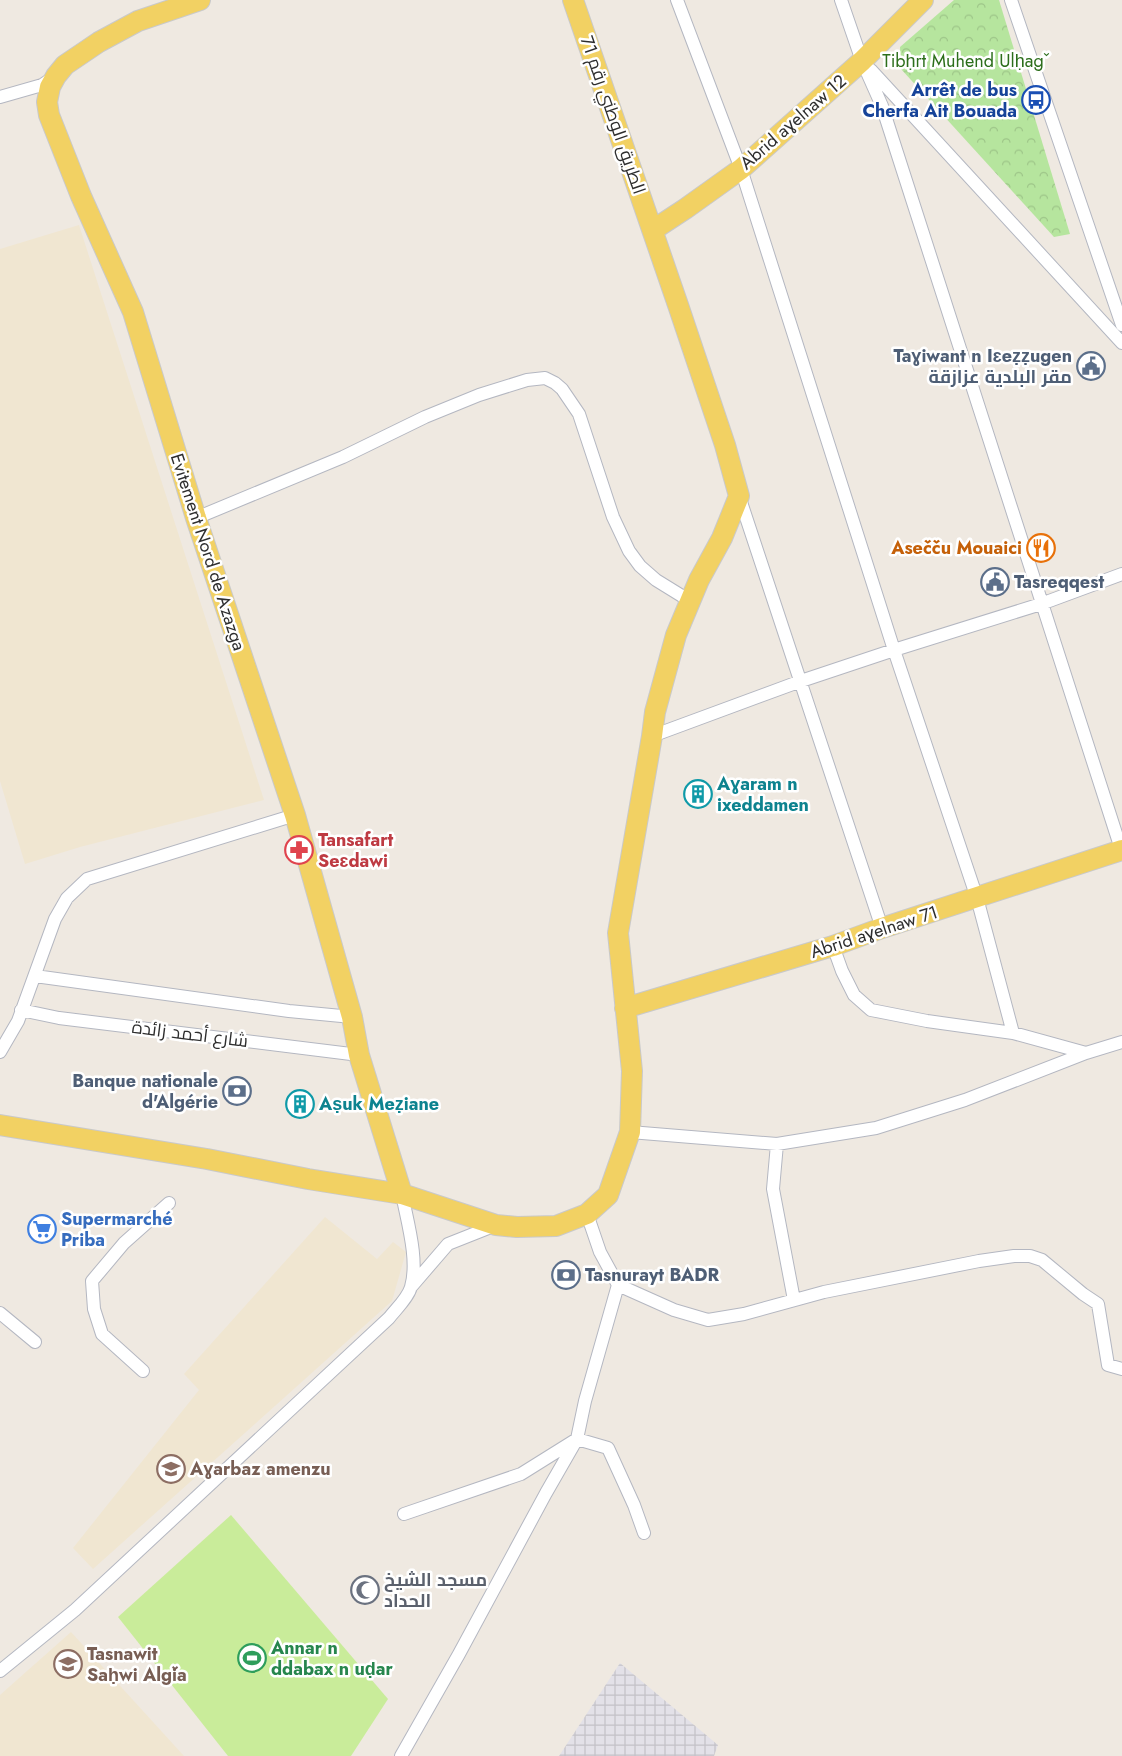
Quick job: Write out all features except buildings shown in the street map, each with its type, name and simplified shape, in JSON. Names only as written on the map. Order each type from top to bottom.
[{"type":"main road","name":"Evitement Nord de Azazga","points":[[200,0],[138,21],[65,65],[50,87],[47,102],[49,116],[81,196],[133,312],[196,518],[295,815],[352,1017],[359,1055],[402,1194]]},
{"type":"main road","name":"الطريق الوطني رقم 71","points":[[573,0],[725,445],[739,496]]},
{"type":"main road","name":"Abrid aɣelnaw 12","points":[[652,230],[685,209],[740,169],[862,61],[923,0]]},
{"type":"main road","points":[[0,1125],[207,1159],[308,1179],[402,1194],[496,1225],[517,1227],[556,1226],[587,1214],[608,1195],[630,1132],[632,1071],[618,933],[655,712],[676,635],[699,580],[722,538],[739,496]]},
{"type":"main road","name":"Abrid aɣelnaw 71","points":[[625,1008],[833,946],[882,928],[1122,851]]},
{"type":"street","points":[[677,0],[740,169],[894,650],[977,898],[1013,1033]]},
{"type":"street","points":[[841,0],[862,61],[882,106],[1122,851]]},
{"type":"street","points":[[1010,0],[1122,325]]},
{"type":"street","points":[[862,61],[1122,343]]},
{"type":"street","points":[[0,97],[42,84],[56,76]]},
{"type":"street","points":[[196,518],[343,457],[425,417],[479,395],[527,380],[546,378],[556,383],[562,389],[579,414],[613,517],[629,551],[640,566],[656,580],[690,601]]},
{"type":"street","points":[[739,496],[882,928]]},
{"type":"street","points":[[652,736],[801,681],[1041,604],[1122,574]]},
{"type":"street","points":[[0,1052],[18,1021],[54,919],[67,898],[87,879],[295,815]]},
{"type":"street","points":[[833,946],[842,971],[854,995],[871,1010],[927,1021],[1013,1033],[1086,1053]]},
{"type":"street","name":"شارع أحمد زائدة","points":[[35,976],[289,1011],[352,1017]]},
{"type":"street","name":"شارع أحمد زائدة","points":[[21,1010],[58,1018],[359,1055]]},
{"type":"street","points":[[630,1132],[777,1144],[876,1128],[965,1100],[1086,1053],[1122,1042]]},
{"type":"street","points":[[777,1144],[773,1189],[794,1300]]},
{"type":"street","points":[[402,1194],[414,1254],[411,1287]]},
{"type":"street","points":[[144,1371],[102,1334],[94,1309],[92,1281],[124,1243],[169,1203]]},
{"type":"street","points":[[587,1214],[600,1252],[618,1285],[674,1310],[708,1320],[744,1314],[824,1292],[979,1261],[1014,1256],[1030,1256],[1042,1260],[1098,1304],[1108,1365],[1122,1369]]},
{"type":"street","points":[[0,1671],[74,1610],[389,1318],[411,1287],[448,1244],[496,1225]]},
{"type":"street","points":[[402,1756],[577,1439],[585,1400],[618,1285]]},
{"type":"street","points":[[0,1313],[35,1342]]},
{"type":"street","points":[[404,1514],[521,1474],[577,1439],[608,1448],[634,1505],[644,1533]]},
{"type":"shaded area","points":[[79,225],[264,800],[80,847],[25,864],[0,781],[0,249]]},
{"type":"shaded area","name":"Aɣarbaz amenzu","points":[[325,1217],[377,1259],[393,1242],[406,1252],[392,1301],[93,1569],[73,1548],[199,1390],[184,1374]]},
{"type":"shaded area","name":"Tasnawit Saḥwi Alǧia","points":[[71,1632],[184,1756],[0,1756],[0,1695]]},
{"type":"shaded area","points":[[620,1663],[718,1745],[714,1756],[559,1756]]},
{"type":"green space","name":"Tibḥrt Muhend Ulḥaǧ","points":[[954,0],[999,0],[1070,234],[1054,237],[901,69],[900,47]]},
{"type":"green space","name":"Annar n ddabax n uḍar","points":[[231,1515],[388,1699],[351,1756],[228,1756],[118,1617]]},
{"type":"place","name":"Arrêt de bus Cherfa Ait Bouada","points":[[1036,100]]},
{"type":"place","name":"Taɣiwant n Iɛeẓẓugen مقر البلدية عزازقة","points":[[1091,366]]},
{"type":"place","name":"Asečču Mouaici","points":[[1041,548]]},
{"type":"place","name":"Tasreqqest","points":[[995,582]]},
{"type":"place","name":"Aɣaram n ixeddamen","points":[[698,794]]},
{"type":"place","name":"Tansafart Seɛdawi","points":[[299,850]]},
{"type":"place","name":"Banque nationale d'Algérie","points":[[237,1091]]},
{"type":"place","name":"Aṣuk Meẓiane","points":[[300,1104]]},
{"type":"place","name":"Supermarché Priba","points":[[42,1229]]},
{"type":"place","name":"Tasnurayt BADR","points":[[566,1275]]},
{"type":"place","name":"Aɣarbaz amenzu","points":[[171,1469]]},
{"type":"place","name":"مسجد الشيخ الحداد","points":[[365,1590]]},
{"type":"place","name":"Annar n ddabax n uḍar","points":[[252,1658]]},
{"type":"place","name":"Tasnawit Saḥwi Alǧia","points":[[68,1664]]}]
